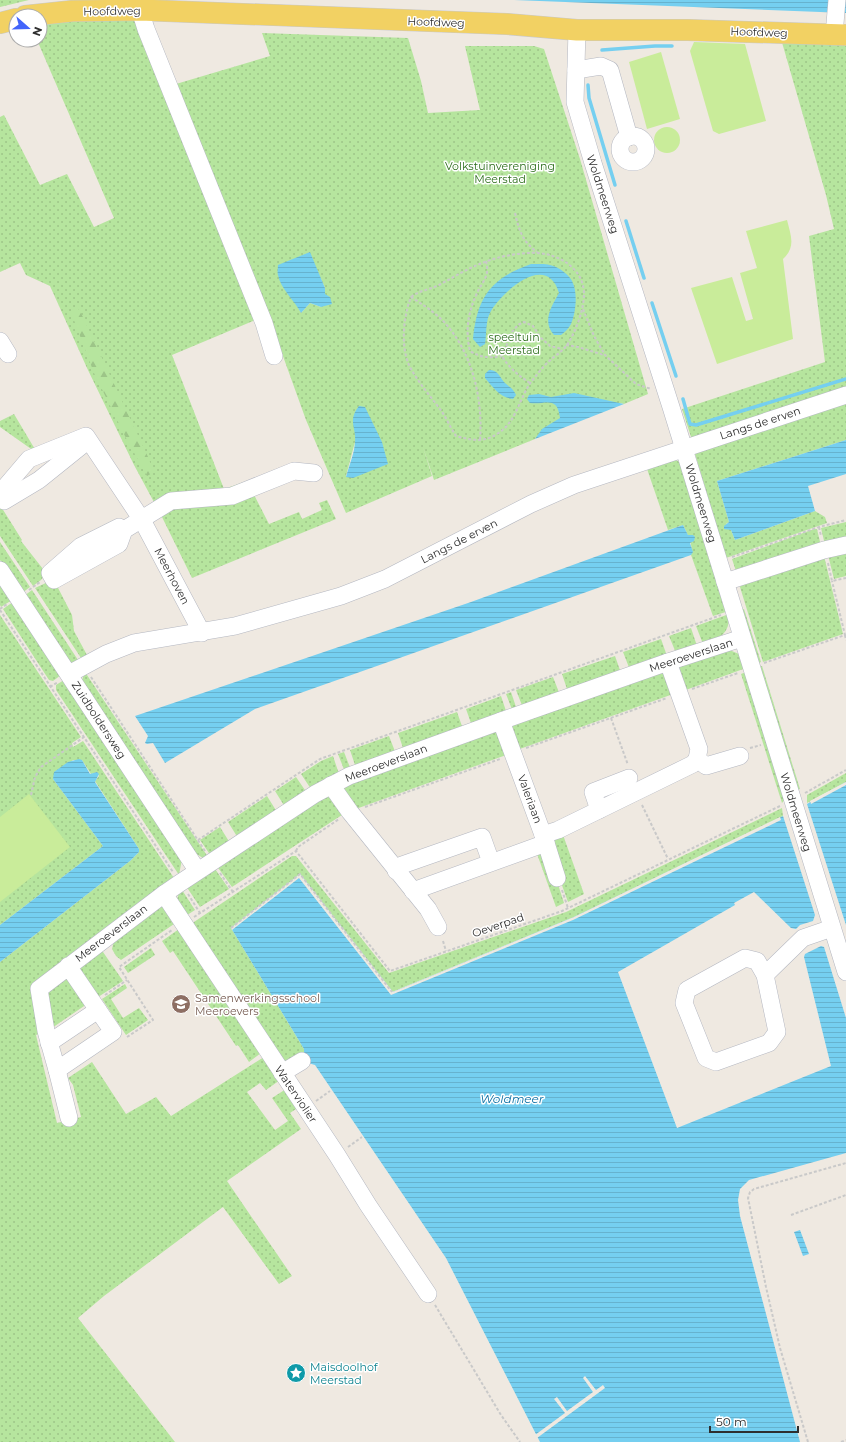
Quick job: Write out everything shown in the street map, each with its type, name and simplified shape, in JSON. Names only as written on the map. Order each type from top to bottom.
[{"type":"main road","name":"Hoofdweg","points":[[48,14],[72,11],[140,10],[506,24],[577,30],[688,30],[840,35]]},
{"type":"street","points":[[837,0],[840,35]]},
{"type":"street","points":[[140,10],[146,29],[264,323],[274,356]]},
{"type":"street","name":"Woldmeerweg","points":[[577,30],[575,102],[846,972]]},
{"type":"street","points":[[576,70],[601,66],[610,70],[628,137]]},
{"type":"street","name":"Langs de erven","points":[[76,670],[106,654],[134,643],[202,633],[235,626],[341,596],[384,579],[545,498],[574,486],[846,395]]},
{"type":"street","points":[[0,493],[29,459],[86,436],[88,440],[39,480],[4,501],[0,499]]},
{"type":"street","name":"Meerhoven","points":[[88,440],[142,520],[202,633]]},
{"type":"street","points":[[124,530],[171,501],[232,496],[294,471],[314,473]]},
{"type":"street","points":[[725,582],[824,550],[846,545]]},
{"type":"street","name":"Zuidboldersweg","points":[[0,570],[76,670],[198,870]]},
{"type":"street","name":"Meeroeverslaan","points":[[49,1043],[39,988],[180,882],[331,785],[349,776],[501,721],[668,662],[742,638]]},
{"type":"street","points":[[413,891],[491,862],[545,839],[558,830],[693,764],[697,759],[699,749],[668,662]]},
{"type":"street","name":"Valeriaan","points":[[501,721],[545,839],[557,878]]},
{"type":"street","points":[[697,759],[706,766],[740,756]]},
{"type":"street","points":[[599,810],[594,792],[629,778]]},
{"type":"street","points":[[331,785],[350,812],[428,909],[438,927]]},
{"type":"street","points":[[396,870],[402,865],[482,837],[491,862]]},
{"type":"street","name":"Waterviolier","points":[[164,894],[428,1294]]},
{"type":"street","points":[[765,975],[803,938],[832,928]]},
{"type":"street","points":[[744,958],[757,961],[765,975],[777,1032],[769,1042],[716,1062],[706,1058],[684,1003],[687,990],[744,958]]},
{"type":"street","points":[[57,1070],[113,1032],[101,1003],[68,966]]},
{"type":"street","points":[[69,1118],[49,1043],[101,1003]]},
{"type":"street","points":[[282,1073],[302,1061]]},
{"type":"path","points":[[514,213],[522,237],[538,253]]},
{"type":"path","points":[[538,253],[566,261],[576,270],[581,280],[584,292],[580,317],[566,345],[545,365],[530,383],[515,414],[507,426],[497,434],[480,441],[456,436],[441,410],[426,392],[410,368],[406,356],[404,318],[411,297],[418,292],[436,286],[486,261],[504,256],[538,253]]},
{"type":"path","points":[[486,261],[487,274],[477,293],[467,324],[468,341],[470,351],[477,356],[489,358],[502,356]]},
{"type":"path","points":[[411,297],[432,311],[446,324],[465,353],[472,368],[478,400],[480,416],[480,441]]},
{"type":"path","points":[[582,308],[594,336],[605,355],[636,384],[652,390],[666,392]]},
{"type":"path","points":[[502,356],[515,328],[524,322],[533,326],[541,338],[550,346],[562,349]]},
{"type":"path","points":[[566,345],[605,355]]},
{"type":"path","points":[[465,353],[470,351]]},
{"type":"path","points":[[502,356],[516,374],[530,383]]},
{"type":"path","points":[[730,558],[819,527],[846,520]]},
{"type":"path","points":[[832,581],[846,640]]},
{"type":"path","points":[[0,610],[180,882]]},
{"type":"path","points":[[198,840],[320,759],[734,611]]},
{"type":"path","points":[[751,668],[845,635]]},
{"type":"path","points":[[76,670],[198,840],[232,892]]},
{"type":"path","points":[[31,795],[35,777],[41,767],[84,737]]},
{"type":"path","points":[[758,738],[761,745]]},
{"type":"path","name":"Oeverpad","points":[[180,882],[200,913],[296,851],[390,971],[568,908],[792,800],[846,770]]},
{"type":"path","points":[[230,928],[300,874],[392,992]]},
{"type":"path","points":[[557,878],[568,908]]},
{"type":"path","points":[[126,1037],[153,1020],[119,967],[184,924]]},
{"type":"path","points":[[101,1003],[127,980]]},
{"type":"path","points":[[337,1154],[362,1137]]},
{"type":"path","points":[[808,1442],[780,1348],[764,1279],[748,1198],[750,1192],[754,1189],[846,1163]]},
{"type":"path","points":[[791,1215],[846,1195]]},
{"type":"path","points":[[428,1294],[501,1415],[520,1442]]},
{"type":"path","points":[[841,1442],[846,1440]]},
{"type":"green space","points":[[0,0],[29,0],[0,7]]},
{"type":"green space","points":[[137,18],[258,319],[172,355],[224,489],[247,481],[269,524],[299,512],[302,519],[322,510],[319,503],[327,500],[336,519],[192,578],[134,465],[87,368],[50,286],[26,275],[20,263],[0,272],[0,117],[4,115],[40,185],[67,174],[94,227],[114,218],[40,48],[48,48],[48,21]]},
{"type":"green space","points":[[262,33],[408,38],[421,81],[428,113],[480,110],[465,46],[534,46],[544,49],[580,159],[648,394],[624,404],[620,403],[434,480],[423,447],[432,476],[346,513],[306,420],[275,334],[176,84],[270,56]],"holes":[[[309,252],[325,288],[325,294],[321,307],[310,303],[301,313],[296,303],[284,288]],[[355,442],[353,478],[346,476]]]},
{"type":"green space","points":[[781,39],[846,41],[846,389],[692,440],[682,409],[825,362],[809,236],[834,229],[826,195]]},
{"type":"green space","points":[[694,42],[745,44],[766,121],[719,134],[713,131],[690,51]]},
{"type":"green space","points":[[661,52],[680,119],[647,129],[629,62]]},
{"type":"green space","points":[[667,127],[676,131],[680,140],[676,149],[667,153],[658,149],[654,140],[658,131]]},
{"type":"green space","points":[[787,220],[791,236],[791,246],[787,255],[783,259],[793,339],[717,364],[691,288],[732,277],[746,321],[753,319],[740,273],[757,268],[746,231]]},
{"type":"green space","points":[[72,307],[77,307],[81,313],[148,457],[154,472],[147,476],[126,438],[94,373],[71,312]]},
{"type":"green space","points":[[846,399],[846,440],[717,481],[729,522],[726,524],[731,530],[735,540],[815,511],[825,517],[827,523],[726,558],[695,454],[699,449]]},
{"type":"green space","points":[[14,414],[36,450],[34,451],[0,427],[0,421]]},
{"type":"green space","points":[[670,458],[678,461],[683,467],[729,611],[713,616],[691,555],[691,544],[683,525],[668,530],[646,466]]},
{"type":"green space","points":[[0,505],[22,540],[21,541],[43,569],[45,575],[33,586],[0,536]]},
{"type":"green space","points":[[846,522],[846,539],[825,545],[821,528]]},
{"type":"green space","points":[[817,529],[821,546],[736,571],[732,559]]},
{"type":"green space","points":[[0,542],[30,587],[22,593],[0,560]]},
{"type":"green space","points":[[846,551],[846,576],[834,579],[828,555]]},
{"type":"green space","points":[[824,556],[843,634],[763,662],[740,587],[742,583]]},
{"type":"green space","points":[[50,581],[56,584],[72,615],[74,631],[87,655],[83,661],[35,588]]},
{"type":"green space","points":[[0,582],[12,600],[1,607],[0,605]]},
{"type":"green space","points":[[32,590],[80,663],[72,663],[68,661],[24,596]]},
{"type":"green space","points":[[13,602],[61,675],[53,681],[49,680],[3,609]]},
{"type":"green space","points":[[744,609],[761,662],[755,665],[738,611]]},
{"type":"green space","points":[[729,614],[728,627],[722,635],[703,644],[696,626]]},
{"type":"green space","points":[[0,615],[81,737],[72,743],[73,747],[83,741],[174,878],[33,985],[43,1032],[36,1035],[57,1123],[81,1117],[73,1085],[68,1078],[92,1062],[126,1114],[156,1097],[171,1116],[264,1057],[280,1080],[266,1090],[260,1083],[247,1092],[275,1130],[288,1121],[272,1098],[286,1089],[299,1107],[290,1113],[301,1129],[227,1181],[292,1276],[279,1284],[223,1207],[104,1296],[78,1318],[175,1442],[0,1442],[0,962],[130,861],[139,852],[139,849],[95,781],[99,776],[97,772],[91,774],[82,760],[73,760],[53,779],[103,846],[0,925]]},
{"type":"green space","points":[[691,628],[697,646],[676,653],[669,636]]},
{"type":"green space","points":[[661,639],[667,656],[630,670],[623,652]]},
{"type":"green space","points":[[727,649],[739,654],[746,668],[683,691],[679,669],[681,666]]},
{"type":"green space","points":[[615,656],[621,673],[568,692],[562,674]]},
{"type":"green space","points":[[762,666],[800,789],[794,792],[756,668]]},
{"type":"green space","points":[[85,672],[208,857],[203,858],[195,853],[82,680]]},
{"type":"green space","points":[[746,672],[786,798],[782,803],[741,674]]},
{"type":"green space","points":[[662,673],[666,675],[676,693],[517,750],[511,729],[514,724]]},
{"type":"green space","points":[[553,677],[560,695],[523,708],[516,690]]},
{"type":"green space","points":[[64,680],[182,859],[179,875],[56,690],[56,685]]},
{"type":"green space","points":[[511,692],[517,710],[513,712],[506,694]]},
{"type":"green space","points":[[501,696],[507,714],[472,726],[466,709]]},
{"type":"green space","points":[[457,712],[463,729],[404,751],[398,733]]},
{"type":"green space","points":[[496,731],[509,754],[353,810],[343,789],[344,787]]},
{"type":"green space","points":[[389,736],[396,754],[356,768],[350,750]]},
{"type":"green space","points":[[344,752],[351,770],[345,772],[338,754]]},
{"type":"green space","points":[[333,756],[339,774],[311,789],[301,774],[321,761]]},
{"type":"green space","points":[[846,773],[846,782],[807,803],[807,795]]},
{"type":"green space","points":[[296,777],[307,793],[285,807],[275,791]]},
{"type":"green space","points":[[29,794],[70,847],[0,902],[0,817]]},
{"type":"green space","points":[[267,796],[277,812],[238,838],[228,822]]},
{"type":"green space","points":[[327,796],[333,798],[345,813],[232,887],[216,865]]},
{"type":"green space","points":[[782,808],[783,816],[574,917],[392,992],[300,874],[231,928],[304,1049],[304,1055],[291,1062],[279,1060],[192,928],[194,922],[292,856],[296,856],[389,973],[566,912]]},
{"type":"green space","points":[[220,827],[230,843],[211,856],[200,840]]},
{"type":"green space","points":[[562,832],[584,894],[568,902],[559,877],[552,837]]},
{"type":"green space","points":[[541,849],[556,878],[564,903],[556,907],[536,851]]},
{"type":"green space","points":[[213,866],[229,889],[200,907],[186,886]]},
{"type":"green space","points":[[182,890],[195,910],[184,917],[177,900],[179,892]]},
{"type":"green space","points":[[161,906],[169,911],[177,922],[121,960],[116,956],[112,949],[115,937]]},
{"type":"green space","points":[[179,929],[261,1053],[249,1062],[238,1045],[236,1046],[173,951],[170,953],[162,941]]},
{"type":"green space","points":[[151,948],[155,955],[128,973],[124,967]]},
{"type":"green space","points":[[97,950],[103,952],[123,981],[95,999],[80,976],[80,966]]},
{"type":"green space","points":[[68,973],[90,1002],[49,1030],[44,996]]},
{"type":"green space","points":[[125,984],[127,988],[111,999],[123,1018],[139,1008],[148,1020],[126,1035],[102,999]]},
{"type":"water","points":[[514,0],[846,0],[846,13]]},
{"type":"water","points":[[310,252],[325,288],[325,294],[330,297],[332,304],[321,307],[310,303],[301,313],[279,280],[278,265]]},
{"type":"water","points":[[531,264],[553,266],[563,271],[571,279],[574,286],[576,302],[573,319],[567,330],[561,335],[554,335],[550,330],[548,320],[549,314],[559,293],[553,281],[545,276],[536,275],[515,285],[497,303],[489,315],[486,327],[485,344],[480,347],[473,339],[475,324],[478,312],[488,291],[506,276]]},
{"type":"water","points":[[489,370],[496,372],[514,391],[516,395],[513,399],[504,397],[485,378],[485,374]]},
{"type":"water","points":[[574,393],[624,404],[535,439],[542,429],[560,418],[559,411],[556,406],[550,403],[530,403],[527,399],[529,395],[539,394],[551,397]]},
{"type":"water","points":[[359,406],[365,407],[382,442],[388,464],[353,478],[346,477],[353,456],[355,443],[353,420],[355,411]]},
{"type":"water","points":[[846,440],[846,474],[808,486],[815,511],[735,540],[731,530],[724,529],[724,526],[729,522],[717,481]]},
{"type":"water","points":[[683,525],[688,535],[693,535],[695,537],[694,541],[690,543],[693,552],[691,555],[255,709],[165,763],[153,743],[145,743],[148,736],[135,716],[471,602]]},
{"type":"water","points":[[79,759],[82,760],[90,774],[97,772],[99,774],[95,782],[139,849],[139,852],[130,861],[0,962],[0,925],[103,846],[53,779],[54,772],[68,762]]},
{"type":"water","points":[[846,782],[846,925],[807,804]]},
{"type":"water","name":"Woldmeer","points":[[783,816],[815,915],[813,921],[800,925],[796,929],[791,928],[754,892],[734,903],[735,905],[618,972],[677,1128],[831,1066],[804,957],[805,954],[821,946],[824,947],[846,1018],[846,1153],[749,1180],[740,1189],[738,1200],[740,1216],[800,1442],[540,1442],[446,1258],[315,1065],[308,1063],[304,1055],[304,1049],[231,928],[300,874],[393,992],[574,917]]},
{"type":"water","points":[[800,1230],[809,1254],[803,1256],[794,1232]]},
{"type":"pier","points":[[846,782],[846,785],[811,804],[810,801]]},
{"type":"pier","points":[[780,817],[781,820],[573,920],[391,995],[299,878],[232,930],[231,928],[300,874],[393,992],[574,917]]},
{"type":"pier","points":[[585,1376],[596,1390],[603,1385],[605,1388],[537,1438],[535,1435],[565,1413],[554,1399],[557,1397],[567,1411],[593,1392],[583,1378]]},
{"type":"waterway","points":[[602,50],[672,46]]},
{"type":"waterway","points":[[588,85],[589,98],[615,185]]},
{"type":"waterway","points":[[626,221],[644,278]]},
{"type":"waterway","points":[[652,303],[676,376]]},
{"type":"waterway","points":[[683,399],[690,424],[696,425],[846,379]]},
{"type":"place","name":"Samenwerkingsschool Meeroevers","points":[[181,1004]]},
{"type":"place","name":"Maisdoolhof Meerstad","points":[[296,1373]]},
{"type":"park label","name":"Volkstuinvereniging Meerstad","points":[[500,172]]},
{"type":"park label","name":"speeltuin Meerstad","points":[[514,343]]}]
